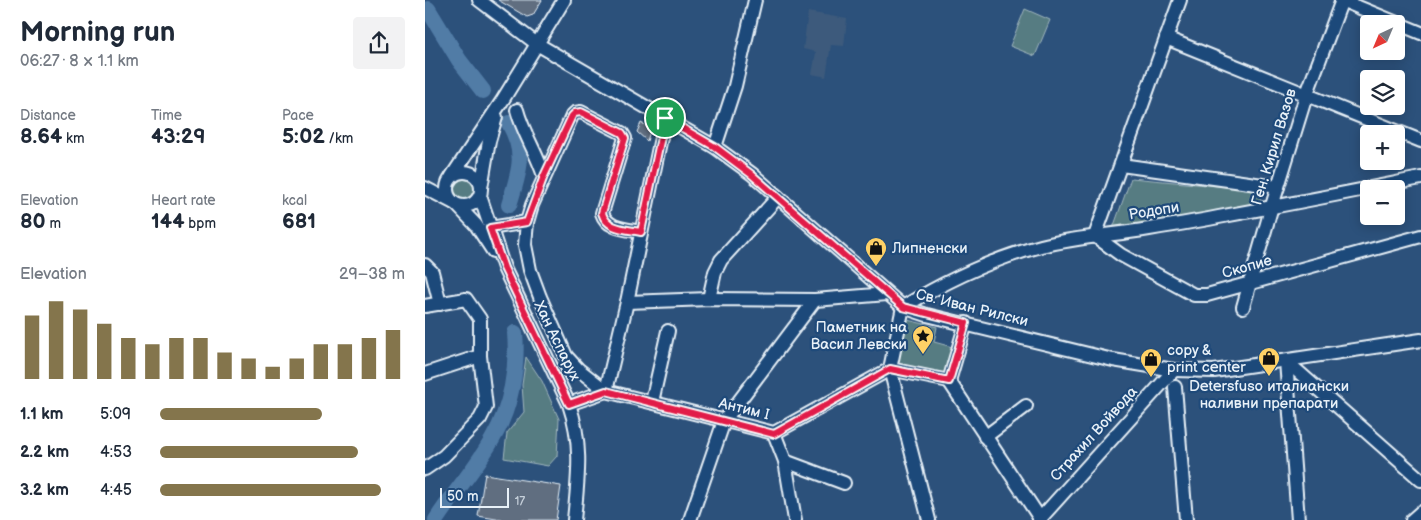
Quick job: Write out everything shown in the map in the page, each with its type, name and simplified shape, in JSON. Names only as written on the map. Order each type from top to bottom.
[{"type":"street","name":"Св. Иван Рилски","points":[[479,0],[537,44],[715,147],[778,197],[903,307],[1113,360],[1175,370],[1214,370],[1421,340]]},
{"type":"street","name":"Хан Аспарух","points":[[450,179],[502,101],[564,0]]},
{"type":"street","points":[[715,147],[737,76],[755,0]]},
{"type":"street","points":[[1095,236],[1180,0]]},
{"type":"street","points":[[1342,0],[1421,33]]},
{"type":"street","name":"Ген. Кирил Вазов","points":[[1243,307],[1306,96],[1342,0]]},
{"type":"street","points":[[1166,38],[1421,141]]},
{"type":"street","name":"Хан Аспарух","points":[[502,101],[489,141],[480,192],[496,227],[504,268]]},
{"type":"street","points":[[517,110],[544,176]]},
{"type":"street","points":[[606,391],[578,369],[566,356],[530,270],[525,245],[523,223],[575,113],[581,112],[622,133],[625,138],[602,213],[605,221],[611,226],[641,232]]},
{"type":"street","points":[[606,391],[627,302],[665,118]]},
{"type":"street","points":[[1121,166],[1278,187]]},
{"type":"street","points":[[463,172],[471,173],[479,181],[480,192],[471,205],[455,204],[425,188],[463,172]]},
{"type":"street","name":"Родопи","points":[[903,307],[933,288],[1015,254],[1043,246],[1095,236],[1148,230],[1421,178]]},
{"type":"street","points":[[450,179],[447,193],[455,204]]},
{"type":"street","points":[[709,299],[715,272],[721,260],[778,197]]},
{"type":"street","name":"Хан Аспарух","points":[[455,204],[476,225],[504,268],[569,404],[577,432],[580,460],[574,520]]},
{"type":"street","points":[[496,227],[523,223]]},
{"type":"street","name":"Скопие","points":[[1095,236],[1121,255],[1194,295],[1207,295],[1421,236]]},
{"type":"street","points":[[425,265],[433,272],[440,304]]},
{"type":"street","points":[[627,302],[709,299],[815,300],[887,294]]},
{"type":"street","points":[[425,306],[466,299],[470,302],[480,319],[480,356],[486,407],[484,413],[444,456],[425,469]]},
{"type":"street","points":[[691,520],[724,421],[815,300]]},
{"type":"street","points":[[903,307],[890,369],[929,520]]},
{"type":"street","points":[[949,381],[966,323]]},
{"type":"street","points":[[652,402],[668,331]]},
{"type":"street","points":[[425,374],[480,356]]},
{"type":"street","points":[[1286,361],[1421,480]]},
{"type":"street","points":[[1286,361],[1298,520]]},
{"type":"street","points":[[890,369],[949,381],[1040,520]]},
{"type":"street","name":"Антим I","points":[[606,391],[774,434],[890,369]]},
{"type":"street","name":"Страхил Войвода","points":[[1040,520],[1175,370]]},
{"type":"street","points":[[1175,387],[1186,520]]},
{"type":"street","points":[[569,404],[606,391]]},
{"type":"street","points":[[985,437],[1026,406]]},
{"type":"street","points":[[774,434],[785,462],[795,520]]},
{"type":"street","points":[[785,462],[844,483]]},
{"type":"street","points":[[1412,520],[1421,512]]},
{"type":"shaded area","points":[[808,12],[847,19],[844,46],[831,45],[826,77],[812,74],[816,52],[803,49]]},
{"type":"green space","points":[[1025,9],[1050,20],[1035,56],[1010,46]]},
{"type":"green space","points":[[464,178],[472,181],[475,189],[472,197],[464,200],[456,197],[453,189],[456,181]]},
{"type":"green space","points":[[1131,178],[1260,190],[1261,203],[1112,231]]},
{"type":"green space","points":[[903,319],[937,327],[934,342],[956,348],[948,380],[894,367]]},
{"type":"green space","points":[[526,357],[542,381],[559,419],[557,456],[548,466],[504,458],[507,433],[524,412],[522,385]]},
{"type":"building","points":[[498,0],[542,0],[533,15],[527,17]]},
{"type":"building","points":[[641,123],[651,128],[647,141],[637,132]]},
{"type":"building","points":[[485,474],[561,486],[556,520],[502,520],[478,516]]},
{"type":"waterway","points":[[428,9],[459,60],[483,91]]},
{"type":"waterway","points":[[509,123],[515,134],[520,154],[516,183],[509,205]]},
{"type":"waterway","points":[[436,520],[480,459],[499,426],[512,387],[516,346],[515,333]]},
{"type":"place","name":"Липненски","points":[[876,267]]},
{"type":"place","name":"Паметник на Васил Левски","points":[[923,355]]},
{"type":"place","name":"Detersfuso италиански наливни препарати","points":[[1269,377]]},
{"type":"place","name":"copy & print center","points":[[1151,378]]},
{"type":"route","points":[[581,112],[622,133],[625,138],[602,213],[605,221],[611,226],[641,232],[665,118],[715,147],[751,174],[903,307],[927,315],[966,323],[949,381],[890,369],[774,434],[606,391],[569,404],[504,268],[490,228],[527,222],[544,176],[572,116],[575,113],[581,112]]}]
